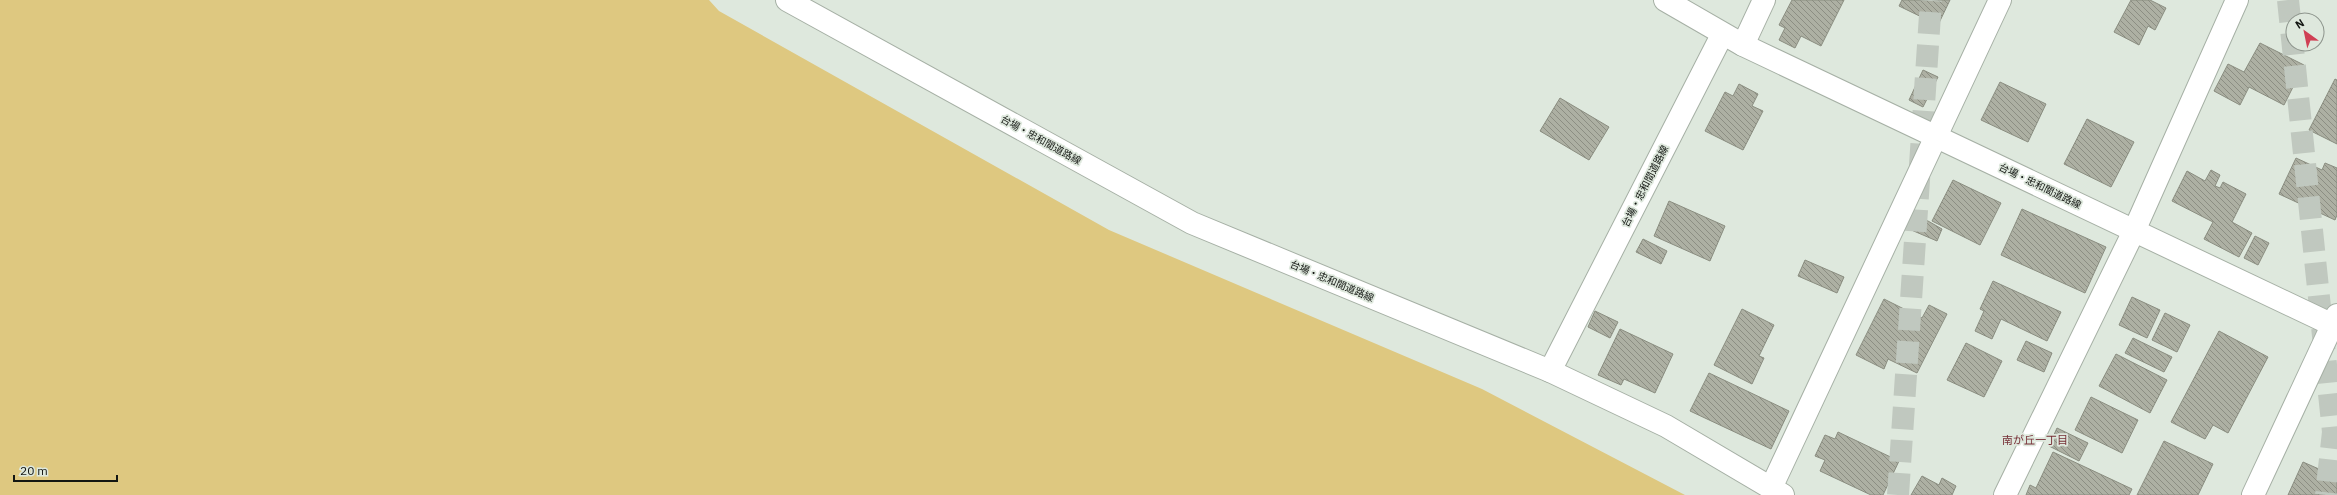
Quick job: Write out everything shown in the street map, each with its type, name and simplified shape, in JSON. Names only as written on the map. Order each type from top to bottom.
[{"type":"street","name":"台場・忠和間道路線","points":[[787,0],[1192,223],[1550,371],[1722,35]]},
{"type":"street","name":"台場・忠和間道路線","points":[[1665,0],[1722,35],[1936,135],[2134,231],[2335,322]]},
{"type":"street","points":[[1743,45],[1764,0]]},
{"type":"street","points":[[1550,371],[1666,426],[1777,491],[1936,135],[2000,0]]},
{"type":"street","points":[[2005,495],[2134,231],[2237,0]]},
{"type":"street","points":[[2253,495],[2335,322]]},
{"type":"shaded area","points":[[0,0],[709,0],[719,11],[1109,230],[1482,389],[1685,495],[0,495]]},
{"type":"building","points":[[1792,0],[1844,0],[1821,46],[1801,36],[1795,48],[1779,40],[1785,28],[1779,25]]},
{"type":"building","points":[[1902,0],[1950,0],[1938,25],[1899,6]]},
{"type":"building","points":[[2131,0],[2150,0],[2166,8],[2155,30],[2148,26],[2139,45],[2114,32]]},
{"type":"building","points":[[2260,43],[2304,65],[2284,105],[2249,87],[2240,105],[2214,91],[2228,64],[2244,72]]},
{"type":"building","points":[[1923,70],[1938,77],[1923,107],[1909,100]]},
{"type":"building","points":[[2335,79],[2337,80],[2337,144],[2309,130]]},
{"type":"building","points":[[2000,82],[2046,104],[2028,142],[1981,120]]},
{"type":"building","points":[[1739,84],[1758,94],[1752,106],[1763,111],[1743,150],[1705,131],[1725,92],[1733,96]]},
{"type":"building","points":[[1560,98],[1609,127],[1589,160],[1540,131]]},
{"type":"building","points":[[2087,119],[2134,142],[2111,187],[2064,164]]},
{"type":"building","points":[[2296,158],[2322,170],[2325,163],[2337,168],[2337,215],[2335,220],[2279,194]]},
{"type":"building","points":[[2211,170],[2220,175],[2215,186],[2220,188],[2223,182],[2246,194],[2232,222],[2252,233],[2239,257],[2204,239],[2213,222],[2172,201],[2187,171],[2205,181]]},
{"type":"building","points":[[1953,180],[2001,203],[1980,245],[1932,221]]},
{"type":"building","points":[[1669,201],[1725,226],[1710,261],[1654,236]]},
{"type":"building","points":[[2022,209],[2106,247],[2085,293],[2001,255]]},
{"type":"building","points":[[1915,217],[1928,221],[1942,229],[1937,241],[1909,229]]},
{"type":"building","points":[[2255,236],[2269,243],[2258,265],[2244,258]]},
{"type":"building","points":[[1643,239],[1667,251],[1661,264],[1636,252]]},
{"type":"building","points":[[1805,260],[1844,277],[1837,293],[1798,276]]},
{"type":"building","points":[[1993,281],[2061,312],[2047,341],[2001,319],[1992,339],[1975,331],[1984,311],[1980,309]]},
{"type":"building","points":[[2132,297],[2160,310],[2147,338],[2119,325]]},
{"type":"building","points":[[1884,299],[1922,318],[1929,305],[1947,314],[1917,373],[1888,359],[1884,369],[1856,355]]},
{"type":"building","points":[[1742,309],[1774,325],[1759,356],[1764,358],[1752,384],[1714,365]]},
{"type":"building","points":[[1595,311],[1618,322],[1610,338],[1588,327]]},
{"type":"building","points":[[2165,313],[2190,325],[2177,352],[2152,340]]},
{"type":"building","points":[[1620,329],[1673,354],[1655,393],[1624,379],[1621,385],[1598,375]]},
{"type":"building","points":[[2219,331],[2268,357],[2228,433],[2213,425],[2205,439],[2171,422]]},
{"type":"building","points":[[2133,338],[2172,357],[2164,372],[2125,353]]},
{"type":"building","points":[[2026,341],[2052,353],[2044,372],[2017,360]]},
{"type":"building","points":[[1966,343],[2002,361],[1984,397],[1947,380]]},
{"type":"building","points":[[2116,354],[2167,380],[2150,413],[2099,386]]},
{"type":"building","points":[[1709,373],[1789,411],[1771,449],[1690,411]]},
{"type":"building","points":[[2091,397],[2138,420],[2122,453],[2075,430]]},
{"type":"building","points":[[2057,428],[2088,443],[2079,461],[2049,446]]},
{"type":"building","points":[[1838,432],[1899,461],[1883,495],[1871,495],[1820,471],[1825,460],[1815,456],[1825,435],[1835,439]]},
{"type":"building","points":[[2164,441],[2213,464],[2198,495],[2137,495]]},
{"type":"building","points":[[2053,452],[2132,489],[2129,495],[2026,495],[2030,485],[2036,488]]},
{"type":"building","points":[[2303,462],[2337,477],[2337,495],[2288,495]]},
{"type":"building","points":[[1922,476],[1939,485],[1942,478],[1956,486],[1952,495],[1911,495]]},
{"type":"tunnel","points":[[1898,495],[1931,0]]},
{"type":"tunnel","points":[[2288,0],[2333,432],[2326,495]]},
{"type":"district","name":"南が丘一丁目","points":[[2035,440]]}]
